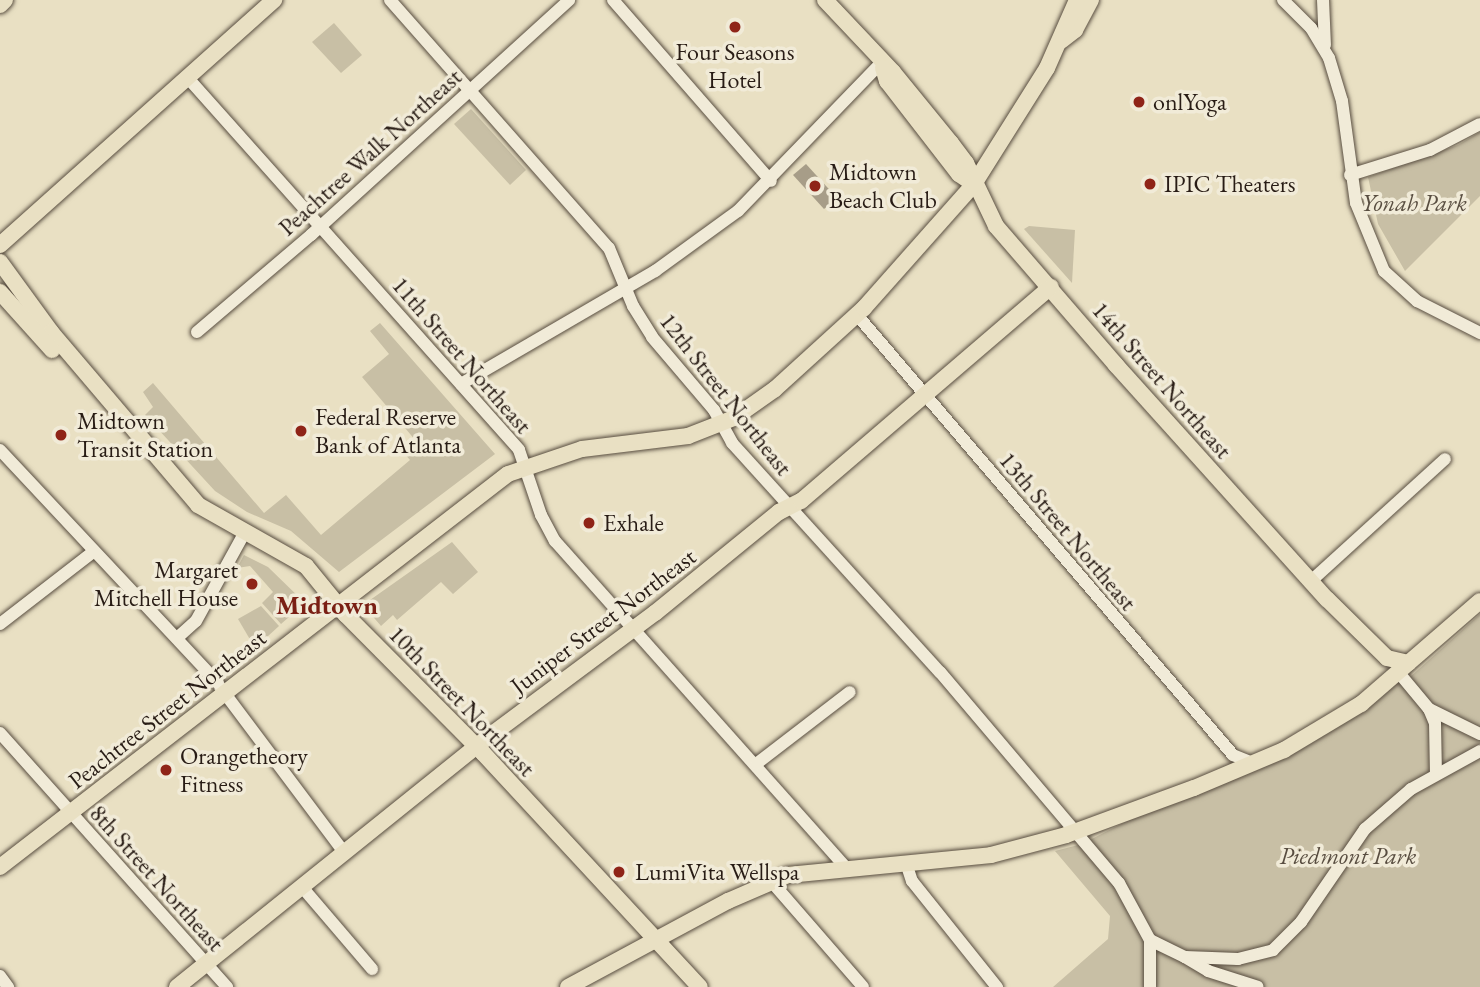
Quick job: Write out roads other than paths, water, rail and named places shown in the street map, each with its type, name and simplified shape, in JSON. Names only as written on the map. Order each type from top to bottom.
[{"type":"main road","points":[[0,5],[5,0]]},
{"type":"main road","points":[[0,246],[274,0]]},
{"type":"main road","name":"14th Street Northeast","points":[[825,0],[881,63],[887,81],[959,174],[974,184],[996,226],[1327,599],[1397,668]]},
{"type":"main road","name":"Peachtree Street Northeast","points":[[1061,41],[1064,22],[1077,0]]},
{"type":"main road","name":"Peachtree Street Northeast","points":[[0,867],[221,688],[339,604],[508,474],[525,466],[582,449],[672,440],[721,424],[775,389],[857,315],[974,184],[1061,41],[1075,30],[1091,0]]},
{"type":"main road","name":"10th Street Northeast","points":[[0,262],[51,332],[136,427],[144,444],[198,505],[306,566],[700,987]]},
{"type":"main road","name":"Juniper Street Northeast","points":[[177,987],[475,747],[634,629],[790,507],[926,397],[1051,287]]},
{"type":"main road","name":"10th Street Northeast","points":[[0,292],[128,434],[144,444]]},
{"type":"main road","name":"14th Street Northeast","points":[[1327,599],[1397,668]]},
{"type":"main road","points":[[568,987],[656,938],[771,881],[845,867],[907,866],[991,855],[1077,831],[1253,763],[1314,733],[1372,695],[1397,668],[1480,601]]},
{"type":"main road","points":[[1380,652],[1397,668]]},
{"type":"street","name":"12th Street Northeast","points":[[390,0],[609,248],[626,289],[658,347],[721,424],[732,443],[1077,831],[1129,897],[1150,940]]},
{"type":"street","name":"Peachtree Walk Northeast","points":[[197,332],[320,227],[569,0]]},
{"type":"street","points":[[613,0],[771,181]]},
{"type":"street","points":[[1283,0],[1311,28],[1329,58]]},
{"type":"street","points":[[1323,0],[1322,32],[1342,100],[1350,175],[1365,234],[1392,282],[1417,301],[1480,333]]},
{"type":"street","points":[[461,384],[626,289],[738,211],[771,181],[881,63]]},
{"type":"street","name":"11th Street Northeast","points":[[187,78],[519,450],[551,534],[845,867]]},
{"type":"street","points":[[1350,175],[1430,150],[1480,124]]},
{"type":"street","name":"13th Street Northeast","points":[[857,315],[1233,755],[1253,763]]},
{"type":"street","points":[[0,450],[221,688],[344,852]]},
{"type":"street","points":[[1311,581],[1446,459]]},
{"type":"street","points":[[177,638],[196,621],[245,532]]},
{"type":"street","points":[[0,624],[93,552]]},
{"type":"street","points":[[1397,668],[1429,709],[1436,723],[1436,774]]},
{"type":"street","points":[[756,764],[850,692]]},
{"type":"street","points":[[1429,709],[1480,734]]},
{"type":"street","name":"8th Street Northeast","points":[[0,733],[227,987]]},
{"type":"street","points":[[1185,957],[1222,959],[1265,953],[1283,942],[1365,829],[1436,774],[1480,751]]},
{"type":"street","points":[[907,866],[912,881],[997,987]]},
{"type":"street","points":[[771,881],[863,987]]},
{"type":"street","points":[[302,887],[372,969]]},
{"type":"street","points":[[1150,987],[1150,940],[1221,976],[1258,987]]},
{"type":"street","points":[[1221,976],[1222,959]]},
{"type":"street","points":[[0,976],[8,987]]},
{"type":"place","name":"Four Seasons Hotel","points":[[735,27]]},
{"type":"place","name":"onlYoga","points":[[1139,102]]},
{"type":"place","name":"IPIC Theaters","points":[[1150,184]]},
{"type":"place","name":"Midtown Beach Club","points":[[815,186]]},
{"type":"place","name":"Federal Reserve Bank of Atlanta","points":[[301,431]]},
{"type":"place","name":"Midtown Transit Station","points":[[61,435]]},
{"type":"place","name":"Exhale","points":[[589,523]]},
{"type":"place","name":"Margaret Mitchell House","points":[[252,584]]},
{"type":"place","name":"Orangetheory Fitness","points":[[166,770]]},
{"type":"place","name":"LumiVita Wellspa","points":[[619,872]]},
{"type":"district","name":"Midtown","points":[[327,606]]},
{"type":"park label","name":"Yonah Park","points":[[1414,203]]},
{"type":"park label","name":"Piedmont Park","points":[[1348,856]]}]
